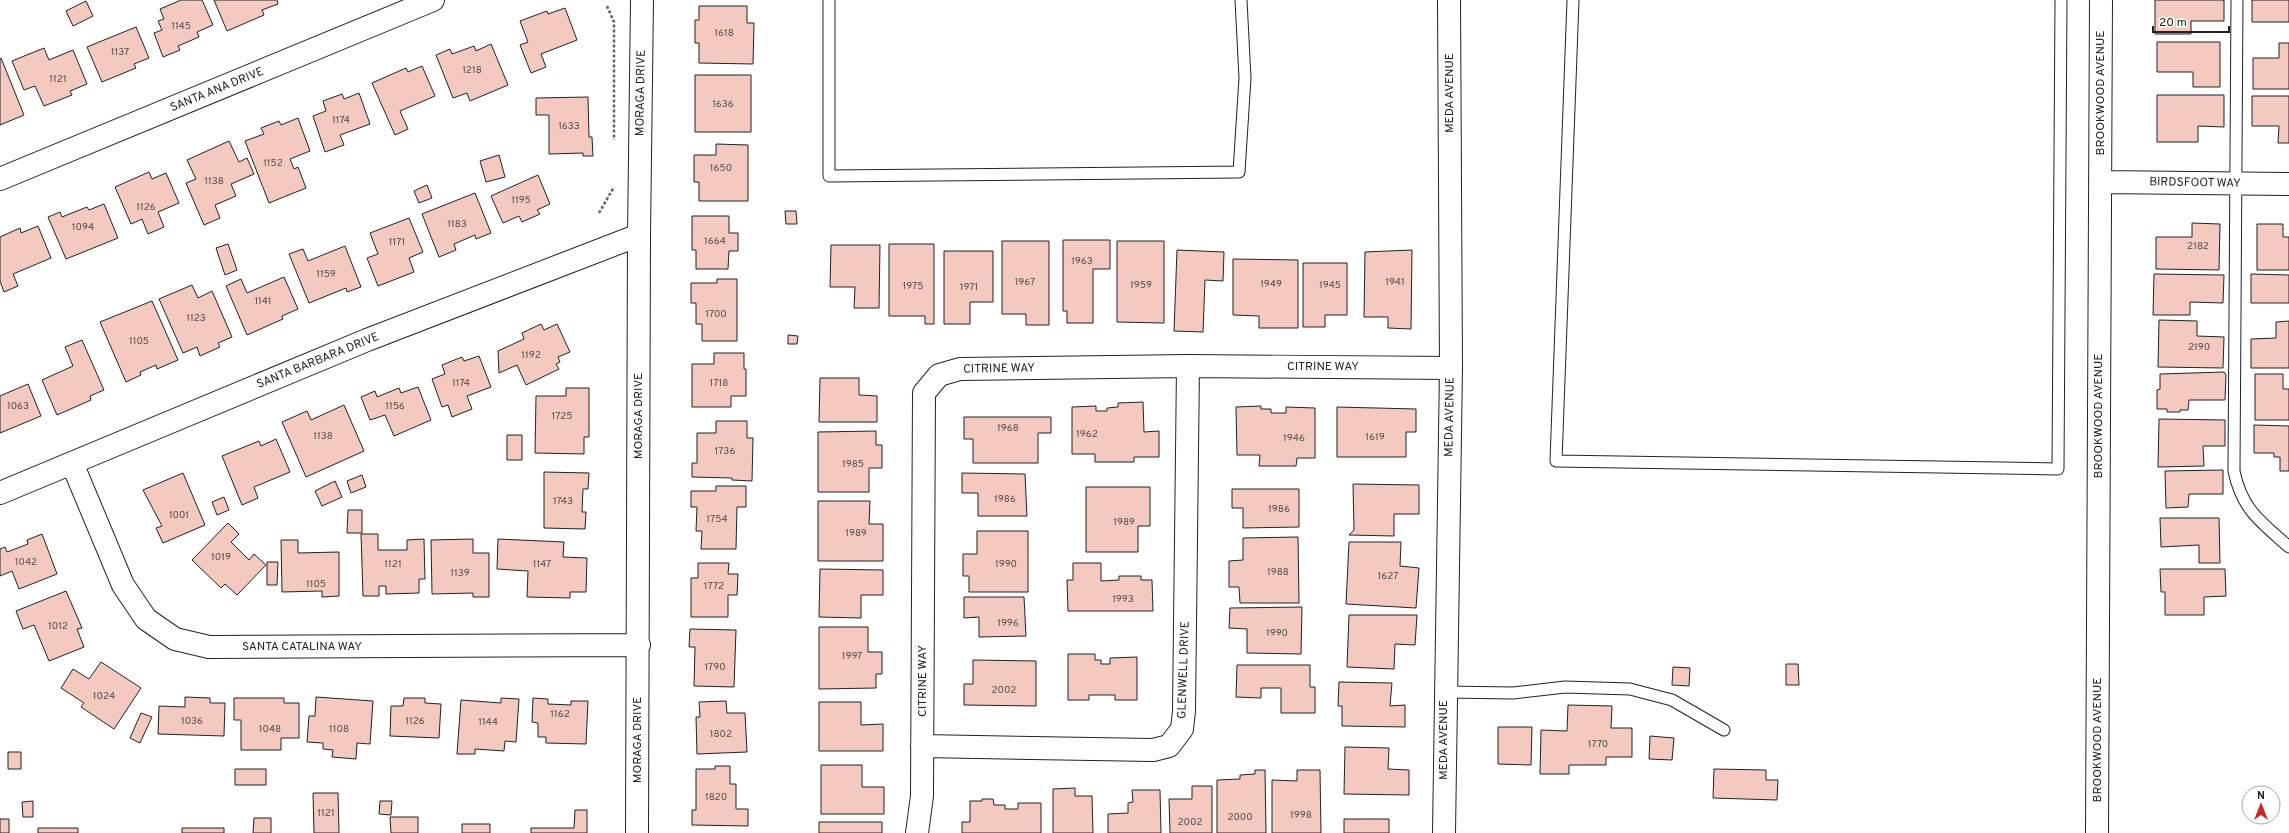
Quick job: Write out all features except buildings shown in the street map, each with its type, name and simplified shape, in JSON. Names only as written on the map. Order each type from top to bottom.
[{"type":"street","name":"SANTA ANA DRIVE","points":[[0,179],[433,0]]},
{"type":"street","name":"MORAGA DRIVE","points":[[637,833],[639,645],[639,235],[642,0]]},
{"type":"street","name":"MEDA AVENUE","points":[[1444,833],[1451,368],[1449,0]]},
{"type":"street","name":"BROOKWOOD AVENUE","points":[[2098,833],[2101,0]]},
{"type":"street","name":"BIRDSFOOT WAY","points":[[2100,182],[2289,184]]},
{"type":"street","name":"SANTA BARBARA DRIVE","points":[[0,493],[367,340],[639,235]]},
{"type":"street","name":"CITRINE WAY","points":[[917,833],[922,796],[924,394],[939,375],[960,369],[1188,366],[1451,368]]},
{"type":"street","name":"GLENWELL DRIVE","points":[[922,746],[1153,750],[1169,746],[1182,729],[1184,711],[1188,366]]},
{"type":"street","name":"SANTA CATALINA WAY","points":[[72,463],[123,585],[146,619],[174,639],[209,647],[639,645]]},
{"type":"lane","points":[[829,0],[829,176],[1239,172],[1245,78],[1241,0]]},
{"type":"lane","points":[[1573,0],[1556,461],[2058,469],[2061,0]]},
{"type":"lane","points":[[2237,0],[2234,471],[2238,491],[2250,512],[2289,547]]},
{"type":"lane","points":[[1445,692],[1513,693],[1565,687],[1630,689],[1672,700],[1724,730]]},
{"type":"path","points":[[607,6],[614,22],[614,148]]},
{"type":"path","points":[[599,213],[614,188],[614,180]]}]
